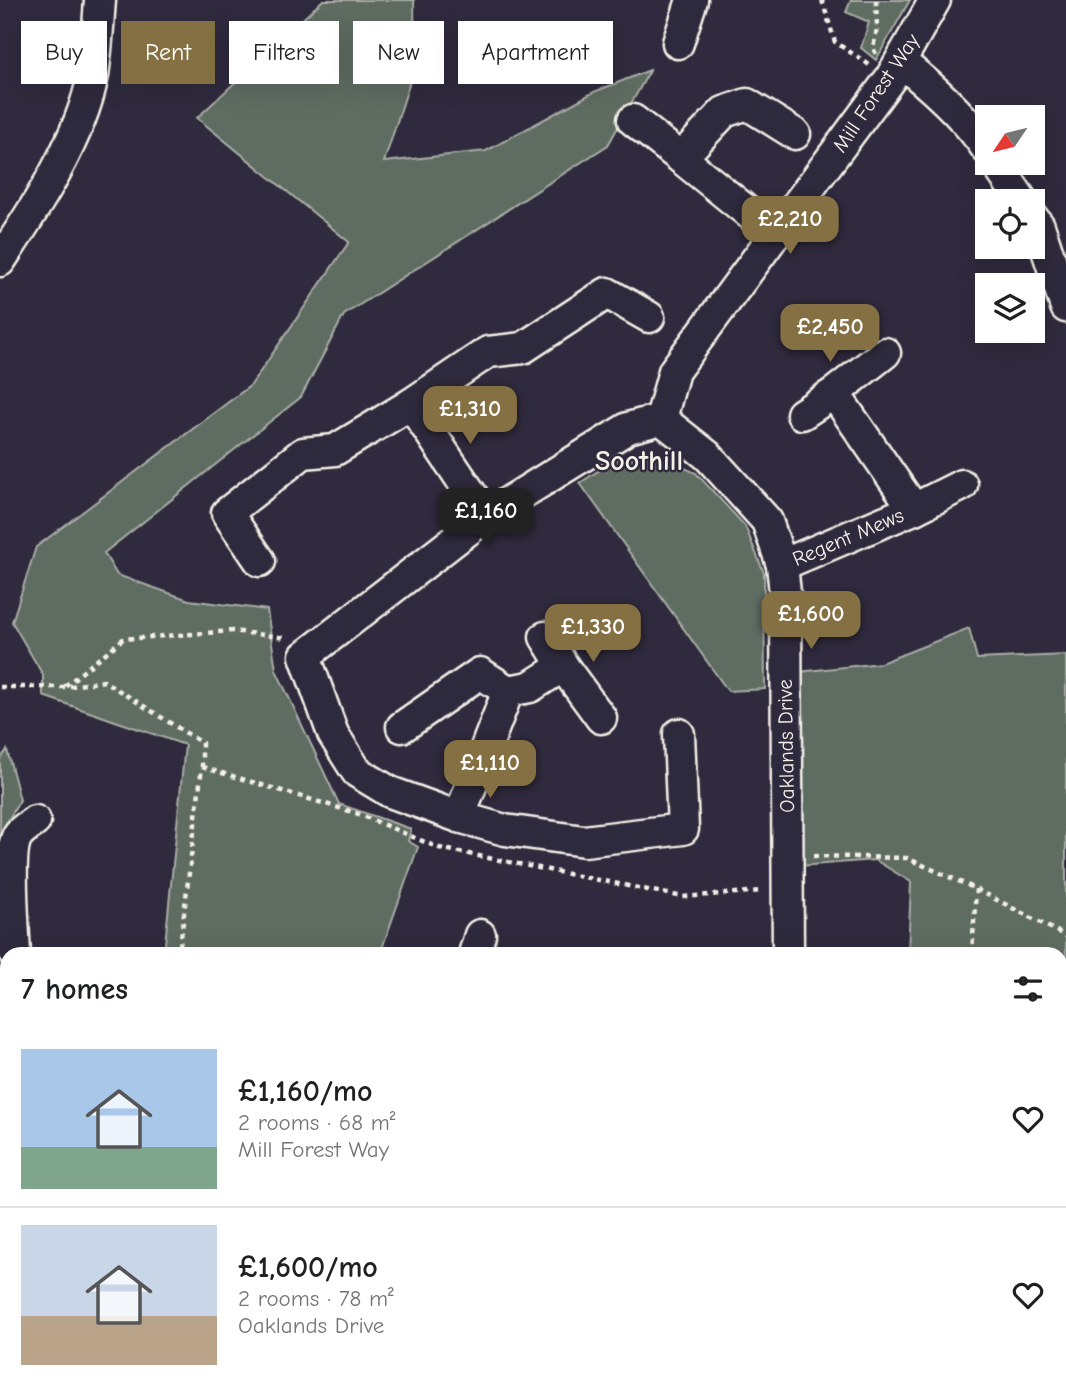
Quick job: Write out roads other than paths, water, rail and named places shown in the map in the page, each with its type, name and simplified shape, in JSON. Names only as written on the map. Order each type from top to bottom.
[{"type":"street","points":[[0,261],[37,205],[78,125],[93,75],[100,0]]},
{"type":"street","points":[[678,43],[692,0]]},
{"type":"street","name":"Mill Forest Way","points":[[661,419],[674,371],[775,234],[901,75],[935,0]]},
{"type":"street","points":[[901,75],[975,131]]},
{"type":"street","points":[[681,158],[724,112],[747,104],[795,134]]},
{"type":"street","points":[[633,120],[775,234]]},
{"type":"street","points":[[1045,244],[1066,307]]},
{"type":"street","points":[[260,561],[227,513],[303,453],[335,450],[411,404],[488,352],[523,348],[607,293],[649,317]]},
{"type":"street","points":[[802,414],[885,353]]},
{"type":"street","name":"Regent Mews","points":[[834,393],[914,509]]},
{"type":"street","points":[[411,404],[486,516]]},
{"type":"street","points":[[661,419],[628,428],[486,516],[314,650],[333,734],[358,772],[390,792],[505,830],[584,841],[683,829],[679,734]]},
{"type":"street","name":"Oaklands Drive","points":[[661,419],[708,456],[767,521],[782,565],[786,602],[788,947]]},
{"type":"street","name":"Regent Mews","points":[[782,565],[914,509],[962,485]]},
{"type":"street","points":[[545,636],[601,718]]},
{"type":"street","points":[[402,727],[480,673],[508,691],[530,687],[563,666]]},
{"type":"street","points":[[459,817],[508,691]]},
{"type":"street","points":[[15,947],[12,860],[19,833],[35,821]]},
{"type":"district","name":"Soothill","points":[[639,460]]}]
